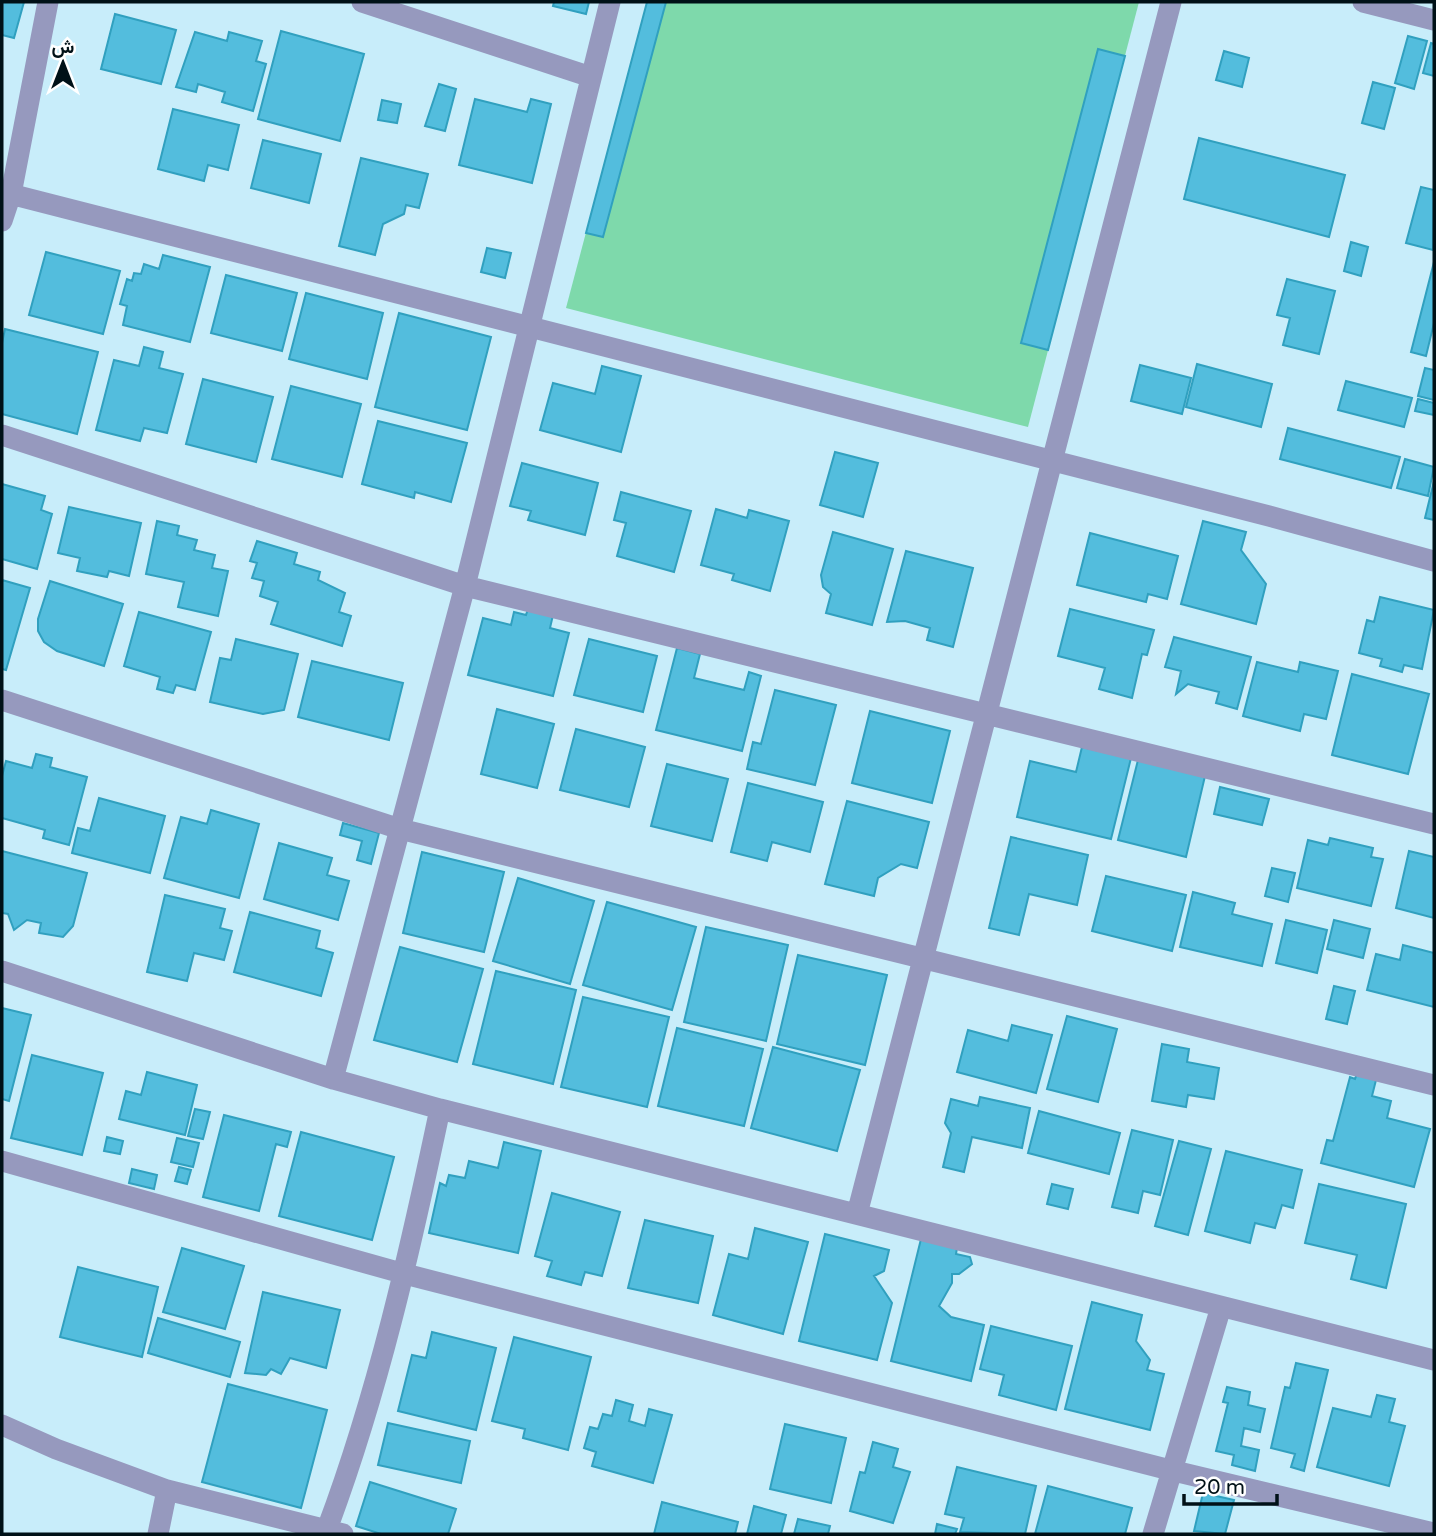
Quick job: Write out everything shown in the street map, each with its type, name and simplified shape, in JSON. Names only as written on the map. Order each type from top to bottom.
[{"type":"street","points":[[2,221],[48,2]]},
{"type":"street","points":[[362,2],[590,77]]},
{"type":"street","points":[[333,1079],[465,586],[610,2]]},
{"type":"street","points":[[857,1214],[1171,2]]},
{"type":"street","points":[[1363,2],[1434,20]]},
{"type":"street","points":[[7,193],[1269,516],[1434,561]]},
{"type":"street","points":[[2,435],[465,586],[1434,824]]},
{"type":"street","points":[[2,701],[400,830],[1434,1085]]},
{"type":"street","points":[[2,971],[333,1079],[440,1109],[1434,1360]]},
{"type":"street","points":[[2,1425],[56,1449],[167,1490],[335,1532],[405,1274],[440,1109]]},
{"type":"street","points":[[2,1161],[405,1274],[1170,1470],[1434,1533]]},
{"type":"street","points":[[1153,1534],[1221,1307]]},
{"type":"street","points":[[158,1534],[167,1490]]},
{"type":"green space","points":[[647,2],[1139,2],[1028,427],[566,308]]},
{"type":"building","points":[[2,2],[24,2],[14,38],[2,35]]},
{"type":"building","points":[[554,2],[589,2],[586,14],[553,6]]},
{"type":"building","points":[[647,2],[666,2],[603,237],[586,233]]},
{"type":"building","points":[[115,14],[176,30],[161,84],[101,69]]},
{"type":"building","points":[[281,31],[364,54],[340,141],[258,119]]},
{"type":"building","points":[[195,32],[227,41],[229,32],[262,41],[256,61],[266,64],[253,111],[222,102],[225,92],[198,84],[196,92],[176,87]]},
{"type":"building","points":[[1408,36],[1427,41],[1414,89],[1395,83]]},
{"type":"building","points":[[1431,43],[1434,44],[1434,76],[1423,73]]},
{"type":"building","points":[[1098,49],[1125,56],[1048,350],[1021,343]]},
{"type":"building","points":[[1224,51],[1249,58],[1242,87],[1216,80]]},
{"type":"building","points":[[1373,82],[1395,88],[1384,129],[1362,123]]},
{"type":"building","points":[[439,84],[456,89],[445,131],[425,126]]},
{"type":"building","points":[[475,99],[527,112],[531,99],[551,104],[532,183],[459,165]]},
{"type":"building","points":[[382,100],[401,104],[397,123],[378,120]]},
{"type":"building","points":[[173,109],[239,125],[228,170],[208,165],[204,181],[158,169]]},
{"type":"building","points":[[1199,138],[1345,175],[1329,237],[1184,199]]},
{"type":"building","points":[[263,140],[321,154],[309,203],[251,188]]},
{"type":"building","points":[[361,158],[428,174],[419,208],[406,205],[404,214],[383,224],[375,255],[339,246]]},
{"type":"building","points":[[1421,187],[1434,190],[1433,250],[1406,243]]},
{"type":"building","points":[[1351,242],[1368,247],[1361,276],[1344,271]]},
{"type":"building","points":[[487,248],[511,253],[505,278],[481,272]]},
{"type":"building","points":[[46,252],[120,271],[103,334],[29,315]]},
{"type":"building","points":[[163,255],[210,267],[190,342],[123,325],[127,306],[120,304],[127,279],[132,281],[134,273],[141,274],[144,264],[159,269]]},
{"type":"building","points":[[1434,262],[1434,323],[1426,356],[1411,352]]},
{"type":"building","points":[[226,275],[297,293],[282,351],[211,333]]},
{"type":"building","points":[[1287,279],[1335,291],[1319,354],[1283,345],[1290,318],[1277,315]]},
{"type":"building","points":[[306,293],[383,313],[367,379],[289,359]]},
{"type":"building","points":[[399,313],[491,337],[467,430],[375,407]]},
{"type":"building","points":[[5,329],[98,352],[77,434],[2,414],[2,343]]},
{"type":"building","points":[[144,347],[163,352],[159,368],[183,374],[167,433],[144,428],[140,441],[96,430],[114,360],[139,366]]},
{"type":"building","points":[[1197,364],[1272,384],[1261,427],[1186,407]]},
{"type":"building","points":[[1140,365],[1191,378],[1182,414],[1131,401]]},
{"type":"building","points":[[602,366],[641,376],[621,452],[540,430],[553,383],[595,394]]},
{"type":"building","points":[[1425,368],[1434,370],[1434,400],[1418,396]]},
{"type":"building","points":[[203,379],[273,397],[256,462],[186,444]]},
{"type":"building","points":[[1346,381],[1412,398],[1404,427],[1338,410]]},
{"type":"building","points":[[291,386],[361,404],[342,477],[272,459]]},
{"type":"building","points":[[1418,399],[1434,403],[1434,415],[1415,411]]},
{"type":"building","points":[[378,421],[467,443],[451,502],[415,492],[414,498],[362,484]]},
{"type":"building","points":[[1288,428],[1400,457],[1391,488],[1280,459]]},
{"type":"building","points":[[835,452],[878,463],[863,517],[820,505]]},
{"type":"building","points":[[1405,459],[1434,467],[1428,496],[1397,488]]},
{"type":"building","points":[[522,463],[598,483],[585,535],[528,520],[531,511],[510,506]]},
{"type":"building","points":[[1434,481],[1434,520],[1425,518]]},
{"type":"building","points":[[2,484],[45,496],[41,510],[52,514],[37,569],[2,559]]},
{"type":"building","points":[[621,492],[691,511],[674,572],[617,556],[626,523],[614,520]]},
{"type":"building","points":[[69,507],[141,523],[129,576],[109,571],[107,577],[77,571],[80,558],[58,553]]},
{"type":"building","points":[[716,509],[747,518],[749,510],[789,521],[770,591],[732,580],[734,574],[701,565]]},
{"type":"building","points":[[157,521],[179,526],[177,535],[197,540],[194,550],[215,555],[212,568],[228,571],[218,616],[178,607],[184,582],[146,574]]},
{"type":"building","points":[[1203,521],[1246,532],[1241,550],[1266,584],[1256,624],[1181,604]]},
{"type":"building","points":[[833,532],[893,549],[872,625],[826,613],[831,594],[823,587],[821,575]]},
{"type":"building","points":[[1090,533],[1178,556],[1167,599],[1148,594],[1146,602],[1077,585]]},
{"type":"building","points":[[257,541],[297,553],[294,564],[320,572],[318,580],[345,593],[339,612],[351,616],[342,646],[271,624],[278,602],[260,596],[264,581],[252,578],[257,563],[250,561]]},
{"type":"building","points":[[906,551],[973,568],[953,647],[927,640],[930,628],[905,621],[887,622]]},
{"type":"building","points":[[2,580],[30,588],[6,670],[2,669]]},
{"type":"building","points":[[50,581],[123,604],[104,666],[57,651],[44,642],[38,631],[38,619]]},
{"type":"building","points":[[1380,597],[1434,610],[1422,669],[1404,665],[1402,672],[1380,666],[1382,659],[1359,653],[1367,620],[1374,622]]},
{"type":"building","points":[[528,609],[553,615],[550,628],[569,633],[553,696],[468,675],[483,618],[511,625],[514,612],[526,615]]},
{"type":"building","points":[[1070,609],[1154,630],[1147,655],[1142,654],[1132,698],[1099,689],[1105,668],[1058,656]]},
{"type":"building","points":[[139,612],[211,632],[195,690],[176,685],[173,693],[157,689],[160,677],[124,666]]},
{"type":"building","points":[[1174,637],[1251,657],[1237,709],[1216,703],[1219,692],[1188,684],[1176,694],[1181,671],[1165,667]]},
{"type":"building","points":[[236,639],[298,654],[284,710],[263,714],[210,702],[220,658],[231,660]]},
{"type":"building","points":[[589,639],[657,656],[643,712],[574,695]]},
{"type":"building","points":[[677,648],[700,654],[694,678],[744,690],[749,672],[761,676],[742,751],[656,730]]},
{"type":"building","points":[[312,661],[403,683],[389,740],[298,717]]},
{"type":"building","points":[[1257,662],[1298,672],[1300,662],[1338,671],[1326,719],[1304,714],[1300,731],[1243,716]]},
{"type":"building","points":[[1352,674],[1429,694],[1408,774],[1332,755]]},
{"type":"building","points":[[775,690],[836,705],[815,785],[747,769],[753,742],[761,744]]},
{"type":"building","points":[[497,709],[554,724],[537,788],[481,774]]},
{"type":"building","points":[[870,711],[950,731],[932,803],[852,783]]},
{"type":"building","points":[[576,729],[645,747],[629,807],[560,790]]},
{"type":"building","points":[[1082,747],[1131,758],[1111,839],[1017,817],[1030,761],[1076,772]]},
{"type":"building","points":[[36,754],[52,758],[50,767],[87,777],[69,845],[43,838],[45,830],[2,818],[2,776],[6,761],[32,768]]},
{"type":"building","points":[[1138,760],[1205,776],[1186,857],[1118,840]]},
{"type":"building","points":[[667,764],[728,779],[712,841],[651,826]]},
{"type":"building","points":[[748,783],[823,802],[810,852],[772,842],[767,861],[731,852]]},
{"type":"building","points":[[1220,787],[1269,799],[1262,825],[1214,814]]},
{"type":"building","points":[[99,798],[165,816],[150,873],[72,853],[78,828],[90,831]]},
{"type":"building","points":[[847,801],[929,822],[917,868],[901,864],[878,878],[874,896],[825,884]]},
{"type":"building","points":[[211,810],[259,824],[239,898],[164,878],[181,817],[207,824]]},
{"type":"building","points":[[343,823],[379,833],[371,864],[357,860],[362,841],[340,835]]},
{"type":"building","points":[[1011,837],[1088,855],[1077,905],[1029,894],[1019,935],[989,928]]},
{"type":"building","points":[[1330,838],[1373,848],[1371,857],[1383,859],[1371,906],[1297,888],[1308,840],[1328,845]]},
{"type":"building","points":[[279,843],[332,858],[327,875],[349,881],[338,920],[264,899]]},
{"type":"building","points":[[2,851],[87,873],[73,926],[63,937],[39,933],[41,923],[27,920],[14,930],[8,914],[2,913]]},
{"type":"building","points":[[1409,851],[1434,857],[1434,918],[1396,908]]},
{"type":"building","points":[[422,852],[504,872],[484,952],[403,933]]},
{"type":"building","points":[[1272,868],[1295,873],[1288,902],[1265,896]]},
{"type":"building","points":[[1106,876],[1186,895],[1172,951],[1092,931]]},
{"type":"building","points":[[518,878],[594,901],[570,984],[493,961]]},
{"type":"building","points":[[1193,892],[1235,903],[1232,914],[1272,924],[1262,966],[1180,947]]},
{"type":"building","points":[[165,895],[225,909],[220,928],[232,931],[224,960],[194,953],[187,981],[147,972]]},
{"type":"building","points":[[607,902],[696,927],[672,1010],[583,985]]},
{"type":"building","points":[[250,912],[320,931],[316,948],[333,953],[321,996],[234,972]]},
{"type":"building","points":[[1286,920],[1327,930],[1317,973],[1276,963]]},
{"type":"building","points":[[1334,920],[1370,929],[1363,958],[1327,949]]},
{"type":"building","points":[[706,927],[788,945],[766,1041],[684,1022]]},
{"type":"building","points":[[1403,945],[1434,953],[1434,1007],[1367,990],[1376,954],[1400,960]]},
{"type":"building","points":[[400,947],[483,969],[457,1062],[374,1040]]},
{"type":"building","points":[[798,955],[887,975],[865,1065],[777,1044]]},
{"type":"building","points":[[496,971],[576,990],[553,1084],[473,1064]]},
{"type":"building","points":[[1334,986],[1355,991],[1347,1024],[1326,1019]]},
{"type":"building","points":[[583,997],[669,1017],[647,1107],[561,1087]]},
{"type":"building","points":[[2,1008],[31,1015],[9,1101],[2,1099]]},
{"type":"building","points":[[1067,1016],[1117,1029],[1098,1102],[1047,1089]]},
{"type":"building","points":[[1012,1025],[1052,1035],[1036,1093],[957,1072],[968,1030],[1008,1041]]},
{"type":"building","points":[[677,1028],[763,1049],[744,1126],[658,1106]]},
{"type":"building","points":[[1162,1044],[1189,1049],[1187,1062],[1219,1068],[1214,1099],[1188,1095],[1186,1107],[1152,1101]]},
{"type":"building","points":[[773,1047],[860,1070],[837,1151],[751,1128]]},
{"type":"building","points":[[32,1055],[103,1073],[82,1155],[11,1138]]},
{"type":"building","points":[[1358,1071],[1377,1076],[1372,1096],[1391,1101],[1387,1118],[1430,1129],[1414,1187],[1321,1163],[1327,1140],[1333,1141],[1350,1077],[1355,1079]]},
{"type":"building","points":[[147,1072],[197,1085],[185,1135],[119,1119],[126,1091],[141,1095]]},
{"type":"building","points":[[980,1097],[1030,1108],[1022,1148],[972,1137],[964,1172],[943,1167],[951,1133],[945,1123],[951,1099],[978,1106]]},
{"type":"building","points":[[195,1109],[210,1112],[203,1139],[188,1136]]},
{"type":"building","points":[[1039,1111],[1120,1133],[1109,1174],[1028,1153]]},
{"type":"building","points":[[224,1115],[291,1132],[287,1147],[276,1144],[259,1211],[203,1197]]},
{"type":"building","points":[[1132,1130],[1173,1140],[1160,1195],[1143,1191],[1138,1213],[1112,1207]]},
{"type":"building","points":[[301,1132],[394,1157],[372,1240],[279,1216]]},
{"type":"building","points":[[107,1137],[123,1141],[120,1154],[104,1151]]},
{"type":"building","points":[[177,1138],[199,1143],[193,1167],[171,1162]]},
{"type":"building","points":[[1179,1141],[1211,1149],[1188,1235],[1155,1226]]},
{"type":"building","points":[[504,1142],[541,1151],[518,1253],[429,1233],[440,1183],[446,1186],[449,1175],[465,1178],[469,1161],[498,1168]]},
{"type":"building","points":[[1226,1151],[1302,1170],[1293,1208],[1282,1205],[1275,1228],[1255,1223],[1250,1243],[1205,1231]]},
{"type":"building","points":[[179,1167],[191,1170],[187,1184],[175,1181]]},
{"type":"building","points":[[132,1169],[157,1175],[154,1189],[129,1183]]},
{"type":"building","points":[[1052,1184],[1073,1189],[1068,1209],[1047,1204]]},
{"type":"building","points":[[1319,1184],[1406,1204],[1386,1288],[1351,1279],[1357,1255],[1305,1243]]},
{"type":"building","points":[[552,1193],[620,1212],[602,1276],[585,1272],[581,1285],[547,1276],[552,1261],[535,1256]]},
{"type":"building","points":[[645,1220],[713,1236],[698,1303],[628,1288]]},
{"type":"building","points":[[755,1228],[808,1242],[783,1334],[713,1315],[729,1254],[748,1259]]},
{"type":"building","points":[[825,1234],[889,1250],[884,1271],[874,1276],[892,1303],[877,1360],[799,1341]]},
{"type":"building","points":[[921,1239],[957,1248],[956,1254],[970,1257],[972,1264],[959,1274],[952,1274],[952,1283],[939,1306],[951,1317],[984,1325],[971,1381],[891,1361]]},
{"type":"building","points":[[182,1248],[244,1266],[225,1329],[163,1312]]},
{"type":"building","points":[[78,1267],[158,1287],[142,1357],[60,1337]]},
{"type":"building","points":[[263,1292],[340,1310],[326,1368],[290,1358],[281,1374],[271,1369],[266,1375],[245,1373]]},
{"type":"building","points":[[1092,1302],[1142,1315],[1136,1341],[1150,1360],[1147,1370],[1164,1374],[1150,1430],[1065,1409]]},
{"type":"building","points":[[158,1318],[240,1342],[230,1377],[148,1353]]},
{"type":"building","points":[[991,1326],[1072,1346],[1056,1410],[999,1395],[1004,1375],[980,1369]]},
{"type":"building","points":[[432,1332],[496,1348],[476,1430],[398,1411],[412,1355],[426,1358]]},
{"type":"building","points":[[514,1337],[591,1357],[568,1450],[523,1438],[525,1429],[492,1421]]},
{"type":"building","points":[[1296,1363],[1328,1370],[1304,1471],[1291,1467],[1295,1454],[1271,1448],[1285,1387],[1290,1388]]},
{"type":"building","points":[[228,1384],[327,1410],[301,1508],[202,1482]]},
{"type":"building","points":[[1227,1387],[1250,1392],[1248,1405],[1265,1409],[1260,1432],[1244,1428],[1241,1446],[1259,1450],[1255,1471],[1232,1465],[1234,1455],[1216,1451],[1228,1403],[1223,1402]]},
{"type":"building","points":[[1377,1395],[1395,1399],[1389,1422],[1405,1426],[1389,1486],[1317,1467],[1333,1408],[1371,1417]]},
{"type":"building","points":[[616,1400],[633,1405],[629,1421],[645,1426],[649,1409],[672,1415],[653,1483],[592,1466],[596,1452],[584,1448],[590,1427],[598,1429],[603,1414],[612,1416]]},
{"type":"building","points":[[388,1423],[470,1441],[461,1483],[378,1465]]},
{"type":"building","points":[[785,1424],[846,1438],[831,1503],[770,1489]]},
{"type":"building","points":[[873,1442],[898,1449],[893,1467],[910,1472],[893,1523],[850,1511],[860,1472],[865,1473]]},
{"type":"building","points":[[957,1467],[1036,1486],[1025,1534],[960,1532],[964,1518],[945,1514]]},
{"type":"building","points":[[370,1482],[456,1509],[448,1534],[381,1534],[356,1526]]},
{"type":"building","points":[[1048,1486],[1132,1508],[1125,1534],[1035,1534]]},
{"type":"building","points":[[1203,1493],[1234,1500],[1225,1534],[1194,1531]]},
{"type":"building","points":[[662,1502],[738,1522],[735,1534],[654,1534]]},
{"type":"building","points":[[754,1506],[786,1515],[781,1534],[747,1534]]},
{"type":"building","points":[[798,1519],[830,1526],[828,1534],[794,1534]]},
{"type":"building","points":[[937,1524],[957,1529],[955,1534],[935,1534]]}]
